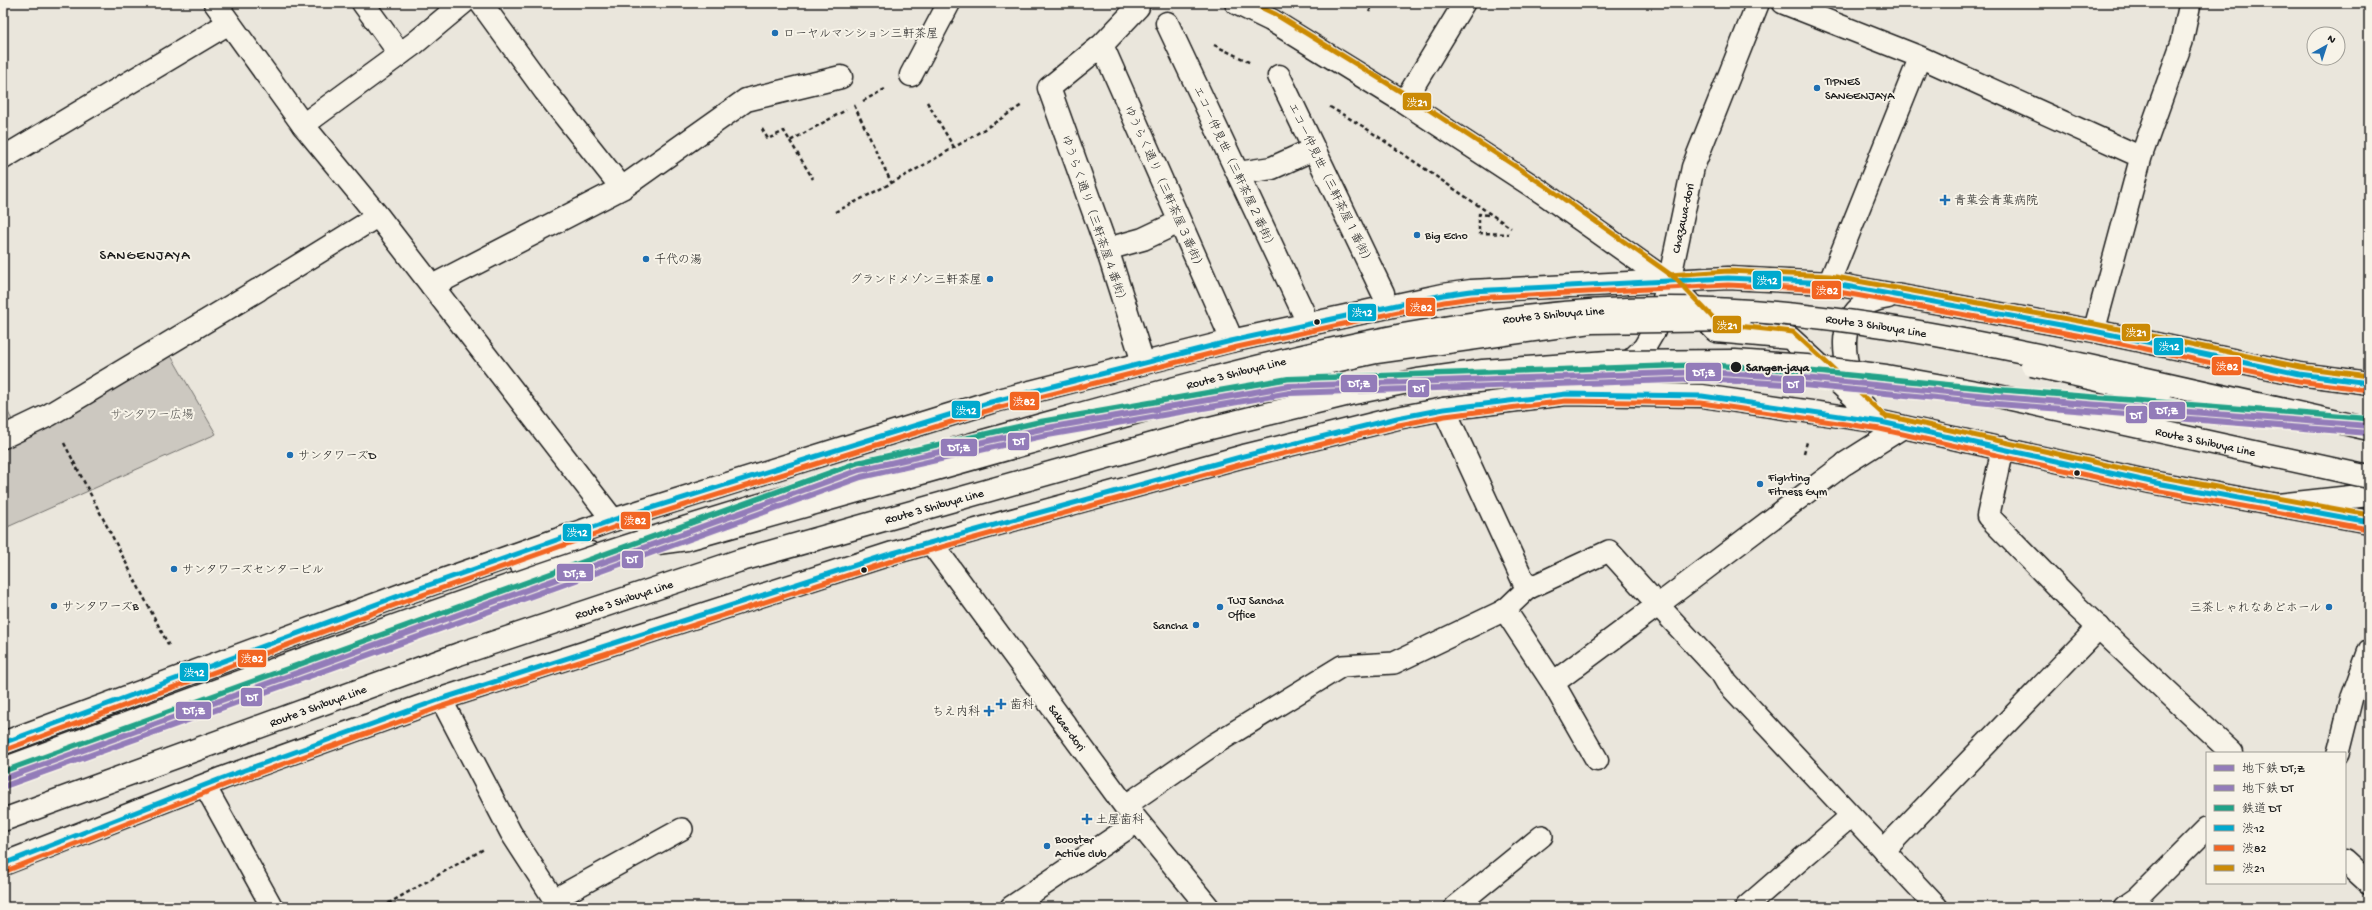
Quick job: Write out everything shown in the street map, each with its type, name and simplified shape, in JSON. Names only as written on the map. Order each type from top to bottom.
[{"type":"main road","points":[[215,3],[303,125],[378,216],[612,520]]},
{"type":"main road","points":[[363,3],[400,54]]},
{"type":"main road","points":[[303,125],[400,54],[463,3]]},
{"type":"main road","points":[[481,3],[545,91],[622,188]]},
{"type":"main road","points":[[911,75],[949,3]]},
{"type":"main road","points":[[1236,3],[1271,20],[1404,102],[1542,193],[1669,282],[1716,331],[1790,338],[1881,422]]},
{"type":"main road","name":"Chazawa-dori","points":[[1566,394],[1612,379],[1644,348],[1654,331],[1669,282],[1693,168],[1758,3]]},
{"type":"main road","points":[[1049,88],[1102,45],[1138,7]]},
{"type":"main road","points":[[3,158],[229,23]]},
{"type":"main road","name":"エコー仲見世（三軒茶屋２番街）","points":[[1167,23],[1303,312]]},
{"type":"main road","name":"ゆうらく通り（三軒茶屋３番街）","points":[[1102,45],[1228,331]]},
{"type":"main road","name":"エコー仲見世（三軒茶屋１番街）","points":[[1279,76],[1383,292]]},
{"type":"main road","points":[[432,286],[622,188],[746,100],[841,77]]},
{"type":"main road","name":"ゆうらく通り（三軒茶屋４番街）","points":[[1049,88],[1107,249],[1140,353]]},
{"type":"main road","points":[[1238,173],[1272,168],[1314,150]]},
{"type":"main road","points":[[1107,249],[1143,239],[1179,222]]},
{"type":"main road","points":[[3,743],[445,579],[612,520],[991,402],[1302,324],[1471,291],[1728,278],[1829,283],[2094,331],[2299,374],[2369,383]]},
{"type":"main road","points":[[3,437],[49,415],[258,290]]},
{"type":"main road","points":[[1861,404],[1850,378],[1846,362],[1845,336],[1851,318],[1858,308],[1872,299],[1895,296]]},
{"type":"main road","name":"Route 3 Shibuya Line","points":[[3,769],[455,604],[700,523],[855,477],[1175,388],[1314,352],[1451,325],[1524,315],[1594,310],[1731,309],[1855,321],[1993,345],[2369,430]]},
{"type":"main road","points":[[445,579],[552,558],[687,539],[1140,411],[1300,368],[1383,351],[1591,322],[1733,320],[1854,329],[1988,354],[2125,386],[2369,424]]},
{"type":"main road","name":"Route 3 Shibuya Line","points":[[3,820],[459,654],[738,561],[1206,429],[1349,394],[1461,374],[1608,362],[1735,361],[1806,366],[1886,376],[1993,394],[2369,477]]},
{"type":"main road","points":[[3,864],[205,786],[441,699],[893,554],[1244,456],[1397,418],[1444,410],[1566,394],[1702,396],[1881,422],[2151,482],[2369,522]]},
{"type":"main road","points":[[1444,410],[1527,589]]},
{"type":"main road","points":[[1846,463],[1903,427]]},
{"type":"main road","points":[[2003,448],[1988,516],[2099,627],[2231,752]]},
{"type":"main road","points":[[2278,505],[2369,495]]},
{"type":"main road","name":"Sakae-dori","points":[[932,544],[1131,814],[1208,907]]},
{"type":"main road","points":[[1553,683],[1658,605]]},
{"type":"main road","points":[[1505,610],[1553,683],[1597,760]]},
{"type":"main road","points":[[1884,850],[2099,627]]},
{"type":"main road","points":[[2346,862],[2369,883]]},
{"type":"lane","points":[[1404,102],[1464,3]]},
{"type":"lane","points":[[1783,3],[1920,57],[2142,157]]},
{"type":"lane","points":[[2094,331],[2142,157],[2182,42],[2190,3]]},
{"type":"lane","points":[[1829,283],[1920,57]]},
{"type":"lane","points":[[258,290],[378,216]]},
{"type":"lane","points":[[1658,605],[1846,463]]},
{"type":"lane","points":[[1011,907],[1131,814],[1212,745],[1342,666],[1394,663],[1505,610],[1527,589],[1609,551],[1721,673],[1727,683],[1937,907]]},
{"type":"lane","points":[[2338,752],[2363,686],[2369,650]]},
{"type":"lane","points":[[441,699],[512,833],[557,903],[682,828]]},
{"type":"lane","points":[[205,786],[272,907]]},
{"type":"lane","points":[[1746,907],[1851,816]]},
{"type":"lane","points":[[2124,907],[2137,898],[2206,829]]},
{"type":"lane","points":[[1455,907],[1542,836]]},
{"type":"path","points":[[1369,12],[1374,3]]},
{"type":"path","points":[[790,141],[911,75],[955,148]]},
{"type":"path","points":[[841,77],[892,184]]},
{"type":"path","points":[[835,212],[892,184],[955,148],[1049,88]]},
{"type":"path","points":[[746,100],[768,139],[784,131],[813,179]]},
{"type":"path","points":[[1488,215],[1479,214],[1480,233],[1509,234]]},
{"type":"path","points":[[49,415],[174,655]]},
{"type":"path","points":[[382,907],[512,833]]},
{"type":"green space","name":"サンタワー広場","points":[[170,354],[216,434],[3,529],[3,439]]},
{"type":"green space","points":[[3,403],[17,429],[3,437]]},
{"type":"metro line","name":"DT;Z","points":[[3,779],[859,470],[1041,429],[1289,386],[1703,372],[1804,378],[1999,397],[2369,426]]},
{"type":"metro line","name":"DT","points":[[5,786],[861,477],[1042,436],[1290,393],[1703,379],[1803,385],[1998,404],[2368,433]]},
{"type":"rail line","name":"DT","points":[[3,772],[857,463],[1040,422],[1288,379],[1703,365],[1805,371],[2000,390],[2369,419]]},
{"type":"transit line","name":"渋21","points":[[1252,3],[1275,14],[1408,96],[1547,187],[1674,277],[1719,324],[1793,332],[1886,417]]},
{"type":"transit line","name":"渋21","points":[[1669,275],[1728,271],[1830,276],[2095,324],[2300,367],[2369,376]]},
{"type":"transit line","name":"渋12","points":[[3,743],[409,592],[613,520],[865,441],[991,402],[1231,341],[1443,295],[1471,291],[1728,278],[1829,283],[2094,331],[2299,374],[2369,383]]},
{"type":"transit line","name":"渋82","points":[[5,750],[411,599],[615,527],[867,448],[993,409],[1233,348],[1444,302],[1472,298],[1728,285],[1828,290],[2093,338],[2298,381],[2368,390]]},
{"type":"transit line","name":"渋12","points":[[3,864],[223,778],[441,699],[893,553],[1244,456],[1397,418],[1444,409],[1566,394],[1702,396],[1881,422],[2151,482],[2369,522]]},
{"type":"transit line","name":"渋82","points":[[6,871],[225,785],[443,706],[895,560],[1246,463],[1399,425],[1445,416],[1566,401],[1701,403],[1880,429],[2149,489],[2368,529]]},
{"type":"transit line","name":"渋21","points":[[1883,415],[2152,475],[2369,515]]},
{"type":"place","name":"ローヤルマンション三軒茶屋","points":[[775,33]]},
{"type":"place","name":"TIPNES SANGENJAYA","points":[[1817,88]]},
{"type":"place","name":"青葉会青葉病院","points":[[1945,200]]},
{"type":"place","name":"Big Echo","points":[[1417,235]]},
{"type":"place","name":"千代の湯","points":[[646,259]]},
{"type":"place","name":"グランドメゾン三軒茶屋","points":[[990,279]]},
{"type":"place","name":"Sangen-jaya","points":[[1736,367]]},
{"type":"place","name":"サンタワーズD","points":[[290,455]]},
{"type":"place","name":"Fighting Fitness Gym","points":[[1760,484]]},
{"type":"place","name":"サンタワーズセンタービル","points":[[174,569]]},
{"type":"place","name":"サンタワーズB","points":[[54,606]]},
{"type":"place","name":"TUJ Sancha Office","points":[[1220,607]]},
{"type":"place","name":"三茶しゃれなあどホール","points":[[2329,607]]},
{"type":"place","name":"Sancha","points":[[1196,625]]},
{"type":"place","name":"歯科","points":[[1001,704]]},
{"type":"place","name":"ちえ内科","points":[[989,711]]},
{"type":"place","name":"土屋歯科","points":[[1087,819]]},
{"type":"place","name":"Booster Active club","points":[[1047,846]]},
{"type":"district","name":"SANGENJAYA","points":[[145,254]]}]
